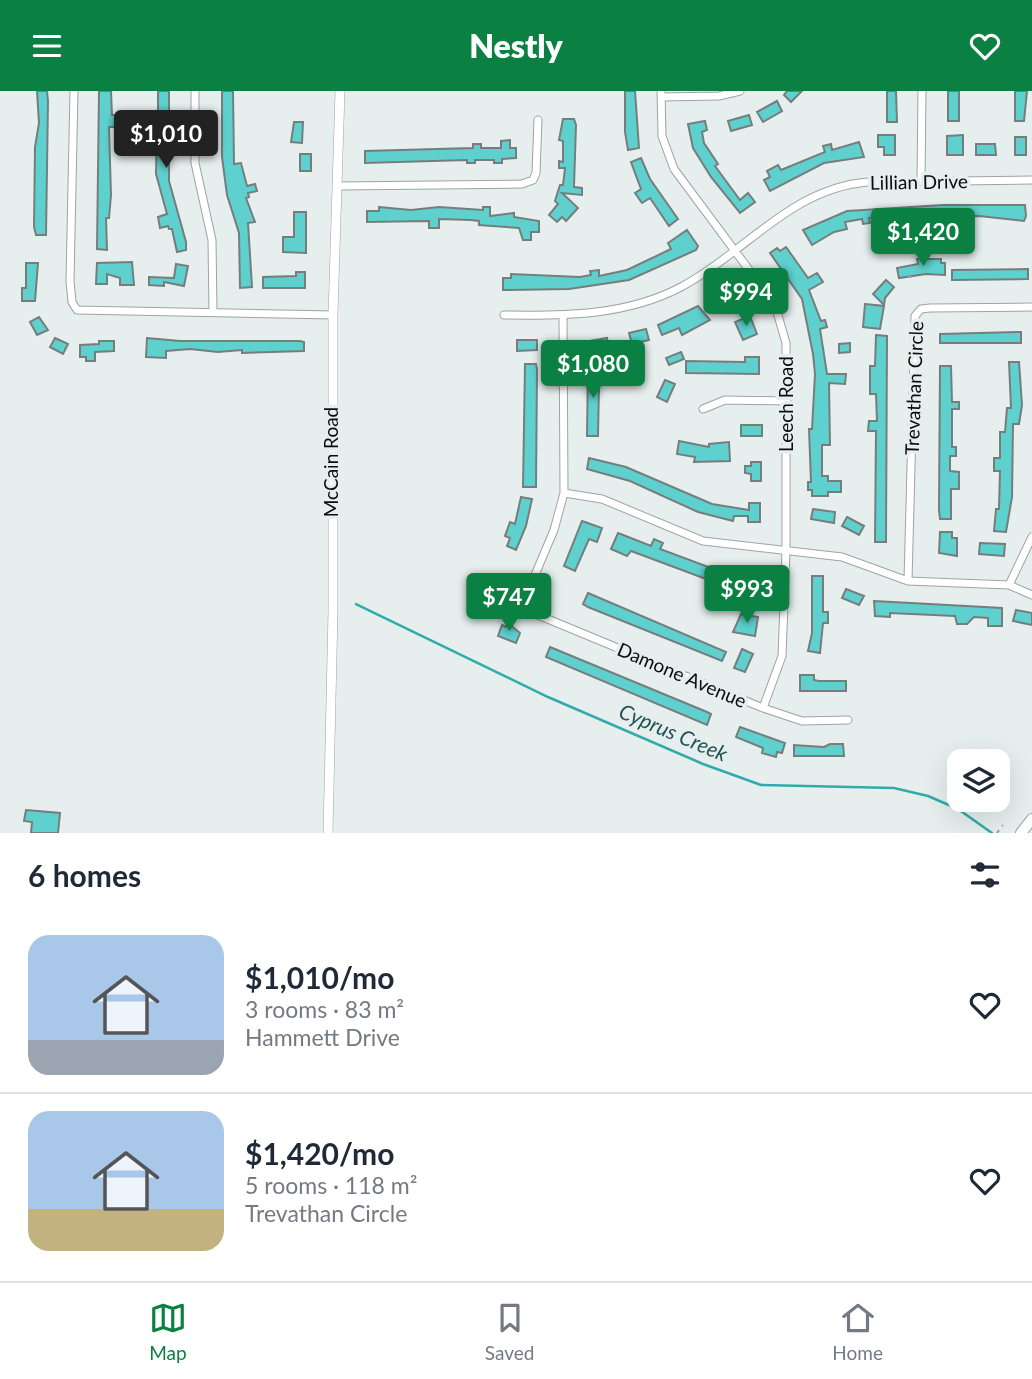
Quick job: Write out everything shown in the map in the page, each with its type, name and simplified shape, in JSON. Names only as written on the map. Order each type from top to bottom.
[{"type":"highway","points":[[1021,833],[1032,819]]},
{"type":"street","points":[[74,91],[69,281],[72,302],[77,310],[332,315]]},
{"type":"street","points":[[195,91],[195,163],[212,240],[213,312]]},
{"type":"street","name":"McCain Road","points":[[328,833],[333,611],[332,315],[340,91]]},
{"type":"street","points":[[661,94],[719,96],[740,91]]},
{"type":"street","points":[[920,181],[922,91]]},
{"type":"street","name":"Leech Road","points":[[661,94],[662,136],[671,162],[767,294],[780,321],[787,355],[786,551],[782,656],[763,708]]},
{"type":"street","points":[[338,186],[522,184],[533,180],[536,173],[538,120]]},
{"type":"street","name":"Lillian Drive","points":[[504,315],[563,316],[637,305],[655,299],[696,278],[798,204],[820,193],[861,183],[1032,180]]},
{"type":"street","name":"Trevathan Circle","points":[[908,581],[915,316],[921,309],[930,308],[1032,307]]},
{"type":"street","points":[[563,316],[565,493],[602,499],[703,541],[842,557],[908,581],[1009,585],[1032,595]]},
{"type":"street","points":[[703,409],[724,400],[787,401]]},
{"type":"street","name":"Damone Avenue","points":[[565,493],[554,530],[521,608],[763,708],[802,721],[848,720]]},
{"type":"street","points":[[1009,585],[1032,537]]},
{"type":"path","points":[[908,277],[915,277]]},
{"type":"path","points":[[996,833],[1003,825]]},
{"type":"building","points":[[37,91],[47,91],[48,101],[46,235],[36,235],[34,227],[35,147],[39,123]]},
{"type":"building","points":[[99,91],[111,91],[112,115],[120,115],[119,127],[109,127],[111,195],[109,218],[106,218],[107,250],[97,249]]},
{"type":"building","points":[[158,91],[169,91],[169,181],[186,242],[186,250],[177,252],[172,229],[168,226],[160,228],[158,217],[167,214],[156,174],[157,130],[151,127],[151,111],[158,111]]},
{"type":"building","points":[[222,91],[233,91],[234,164],[241,163],[247,186],[255,184],[257,191],[248,193],[249,197],[246,198],[255,222],[248,223],[252,287],[240,288],[239,233],[227,195],[222,157]]},
{"type":"building","points":[[625,91],[635,91],[639,148],[628,150],[625,132]]},
{"type":"building","points":[[787,91],[802,91],[791,102],[784,95]]},
{"type":"building","points":[[887,91],[896,91],[897,122],[887,122]]},
{"type":"building","points":[[948,91],[959,91],[959,121],[948,121]]},
{"type":"building","points":[[1015,91],[1027,91],[1024,121],[1015,121]]},
{"type":"building","points":[[777,101],[782,111],[763,122],[757,112]]},
{"type":"building","points":[[749,115],[752,125],[731,131],[728,121]]},
{"type":"building","points":[[563,119],[574,119],[576,125],[574,187],[582,188],[582,195],[562,193],[578,208],[566,221],[562,217],[557,222],[549,215],[558,204],[555,201],[560,185],[563,185],[565,168],[559,168],[559,161],[563,162],[563,141],[559,140]]},
{"type":"building","points":[[705,121],[707,130],[702,132],[704,143],[718,164],[715,166],[740,200],[748,193],[755,202],[740,213],[711,177],[693,148],[688,124]]},
{"type":"building","points":[[294,122],[303,122],[302,143],[291,142]]},
{"type":"building","points":[[878,135],[895,135],[895,155],[884,155],[884,147],[878,147]]},
{"type":"building","points":[[963,135],[963,155],[947,155],[947,136]]},
{"type":"building","points":[[1015,137],[1026,137],[1026,155],[1015,155]]},
{"type":"building","points":[[510,140],[510,148],[516,148],[516,158],[502,159],[502,163],[475,160],[475,163],[467,163],[467,160],[365,163],[365,151],[473,148],[473,144],[481,144],[481,148],[501,148],[501,141]]},
{"type":"building","points":[[859,142],[864,157],[824,163],[770,191],[764,180],[770,177],[767,171],[778,165],[781,170],[825,152],[823,146],[831,144],[832,150]]},
{"type":"building","points":[[976,144],[995,144],[996,155],[976,155]]},
{"type":"building","points":[[300,154],[311,154],[311,171],[300,171]]},
{"type":"building","points":[[641,158],[650,179],[678,219],[669,226],[650,198],[642,203],[635,193],[641,189],[631,162]]},
{"type":"building","points":[[943,205],[1025,205],[1026,216],[1024,221],[979,216],[869,218],[870,223],[863,224],[862,219],[845,222],[847,229],[834,232],[812,245],[803,230],[847,211]]},
{"type":"building","points":[[379,207],[483,210],[483,207],[490,207],[490,216],[514,213],[514,217],[539,221],[539,232],[531,232],[531,240],[523,240],[519,228],[479,225],[479,221],[471,220],[439,219],[439,228],[429,228],[429,221],[367,222],[367,211],[379,211]]},
{"type":"building","points":[[294,212],[306,212],[306,253],[283,252],[283,237],[294,237]]},
{"type":"building","points":[[687,230],[698,246],[696,250],[629,280],[569,289],[503,290],[503,278],[511,278],[511,274],[580,277],[591,275],[590,271],[599,270],[599,276],[627,270],[671,249],[668,243]]},
{"type":"building","points":[[786,247],[808,278],[817,273],[823,282],[809,290],[821,321],[825,320],[827,327],[820,329],[827,374],[846,374],[845,384],[829,383],[830,445],[822,445],[822,476],[828,476],[828,481],[841,481],[841,492],[828,492],[828,496],[812,496],[812,490],[808,490],[808,482],[811,482],[809,429],[812,429],[815,374],[802,299],[770,253],[777,248],[780,251]]},
{"type":"building","points":[[917,259],[941,259],[941,263],[945,263],[945,275],[926,274],[899,278],[897,268],[918,264]]},
{"type":"building","points":[[132,262],[134,285],[120,285],[120,278],[107,274],[107,284],[96,284],[97,263]]},
{"type":"building","points":[[26,263],[38,263],[35,301],[22,301],[22,288],[26,288]]},
{"type":"building","points":[[176,264],[188,266],[184,286],[164,282],[164,286],[149,285],[149,277],[174,278]]},
{"type":"building","points":[[1028,269],[1028,279],[952,280],[952,270]]},
{"type":"building","points":[[296,272],[305,272],[305,288],[263,288],[263,277],[296,276]]},
{"type":"building","points":[[886,280],[894,287],[885,298],[884,305],[873,294]]},
{"type":"building","points":[[730,286],[737,295],[732,298],[735,302],[721,306],[714,297]]},
{"type":"building","points":[[865,304],[884,306],[880,329],[863,327]]},
{"type":"building","points":[[698,306],[710,320],[682,335],[679,328],[662,335],[658,325]]},
{"type":"building","points":[[750,316],[757,334],[743,340],[735,322]]},
{"type":"building","points":[[39,317],[48,330],[37,335],[30,322]]},
{"type":"building","points":[[646,329],[649,340],[632,344],[629,333]]},
{"type":"building","points":[[1021,332],[1021,343],[940,343],[940,334]]},
{"type":"building","points":[[876,335],[887,336],[886,542],[875,542],[876,431],[868,431],[869,421],[877,421],[876,394],[870,394],[870,366],[875,366]]},
{"type":"building","points":[[55,338],[68,344],[63,354],[50,347]]},
{"type":"building","points":[[147,338],[180,341],[300,341],[304,342],[304,351],[242,353],[242,350],[218,352],[190,349],[166,351],[166,358],[146,357]]},
{"type":"building","points":[[607,338],[609,350],[590,352],[589,341]]},
{"type":"building","points":[[517,340],[537,340],[537,350],[517,351]]},
{"type":"building","points":[[99,341],[114,341],[114,351],[95,352],[95,361],[86,361],[86,357],[80,357],[80,345],[99,344]]},
{"type":"building","points":[[850,343],[850,352],[839,353],[839,344]]},
{"type":"building","points":[[681,352],[684,359],[669,365],[666,358]]},
{"type":"building","points":[[745,357],[759,357],[759,374],[686,373],[686,361],[745,362]]},
{"type":"building","points":[[1009,362],[1019,362],[1022,405],[1019,424],[1013,424],[1012,497],[1006,532],[994,531],[996,509],[999,509],[1000,471],[994,471],[994,458],[1000,458],[1000,432],[1005,432],[1007,408],[1011,408]]},
{"type":"building","points":[[525,364],[536,364],[537,369],[536,487],[523,487]]},
{"type":"building","points":[[588,365],[598,365],[598,377],[603,377],[603,385],[599,385],[598,436],[587,436]]},
{"type":"building","points":[[940,366],[951,366],[952,402],[959,402],[959,409],[952,409],[952,447],[956,447],[956,456],[950,456],[950,471],[959,472],[959,489],[951,489],[951,519],[940,519],[939,510]]},
{"type":"building","points":[[665,380],[675,384],[667,402],[657,397]]},
{"type":"building","points":[[741,425],[762,425],[762,436],[741,436]]},
{"type":"building","points":[[679,441],[709,447],[709,444],[729,442],[730,461],[694,462],[695,457],[677,454]]},
{"type":"building","points":[[589,458],[626,467],[712,504],[749,510],[749,503],[760,503],[760,522],[748,522],[748,516],[734,516],[733,521],[698,512],[630,481],[587,469]]},
{"type":"building","points":[[751,462],[761,462],[761,481],[751,481],[751,474],[745,473],[745,466],[751,466]]},
{"type":"building","points":[[521,497],[532,499],[526,526],[516,550],[507,546],[510,538],[505,536],[510,522],[515,524]]},
{"type":"building","points":[[813,509],[835,512],[834,523],[811,519]]},
{"type":"building","points":[[847,517],[864,526],[859,535],[842,526]]},
{"type":"building","points":[[582,521],[602,528],[597,542],[589,539],[575,571],[564,566]]},
{"type":"building","points":[[940,532],[952,532],[952,538],[957,538],[957,556],[939,553]]},
{"type":"building","points":[[618,533],[651,546],[654,539],[663,543],[660,549],[711,568],[760,573],[757,599],[739,599],[739,583],[706,579],[631,551],[627,556],[611,549]]},
{"type":"building","points":[[980,543],[1005,544],[1004,556],[979,554]]},
{"type":"building","points":[[812,576],[823,576],[823,612],[828,612],[828,623],[823,623],[820,653],[808,651],[812,633]]},
{"type":"building","points":[[846,589],[864,596],[859,605],[842,598]]},
{"type":"building","points":[[588,593],[726,652],[722,661],[588,607],[583,604]]},
{"type":"building","points":[[874,601],[1002,608],[1002,626],[988,626],[988,618],[974,617],[967,624],[957,624],[955,616],[890,613],[890,617],[875,616]]},
{"type":"building","points":[[1016,610],[1032,613],[1032,625],[1013,621]]},
{"type":"building","points":[[741,614],[758,617],[755,636],[733,632]]},
{"type":"building","points":[[508,623],[520,633],[516,643],[498,636],[502,625],[506,627]]},
{"type":"building","points":[[550,647],[707,712],[711,714],[707,725],[546,657]]},
{"type":"building","points":[[742,649],[753,654],[745,672],[734,668]]},
{"type":"building","points":[[800,675],[814,675],[814,680],[819,681],[846,681],[846,691],[800,691]]},
{"type":"building","points":[[740,727],[785,743],[782,753],[777,752],[776,757],[762,753],[763,748],[736,737]]},
{"type":"building","points":[[843,744],[844,756],[794,756],[794,745],[824,747]]},
{"type":"building","points":[[26,810],[60,813],[58,833],[31,833],[32,822],[24,821]]},
{"type":"waterway","name":"Cyprus Creek","points":[[356,604],[548,697],[703,764],[761,785],[894,788],[928,796],[958,809],[992,833]]}]
